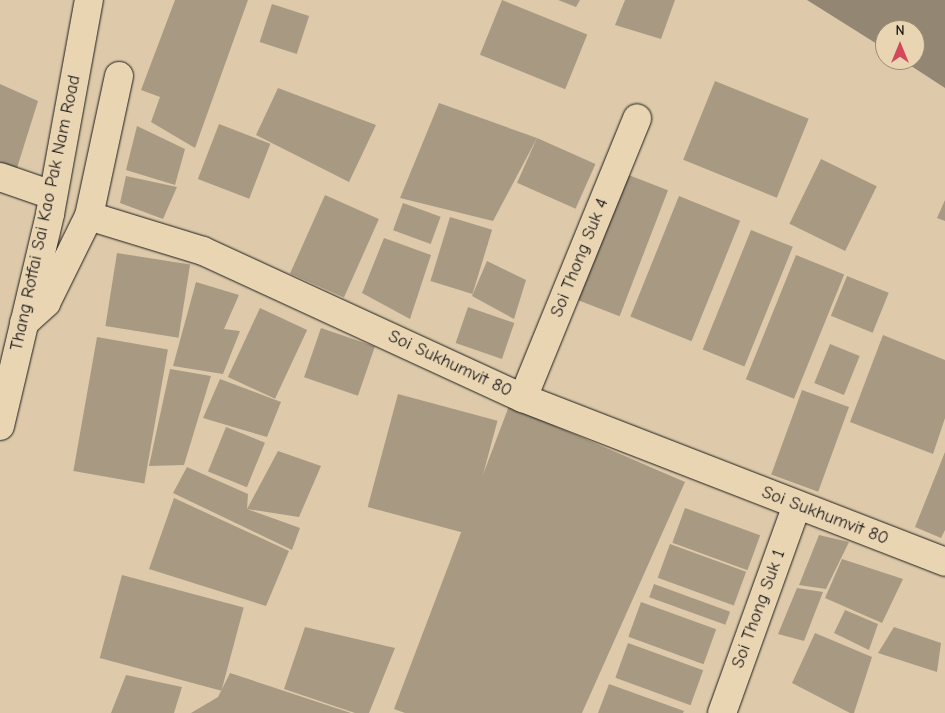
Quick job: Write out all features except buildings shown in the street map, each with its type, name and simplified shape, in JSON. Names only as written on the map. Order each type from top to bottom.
[{"type":"street","name":"Thang Rotfai Sai Kao Pak Nam Road","points":[[0,426],[52,195],[89,0]]},
{"type":"street","points":[[24,323],[46,303],[88,216],[119,76]]},
{"type":"street","name":"Soi Thong Suk 4","points":[[523,398],[637,118]]},
{"type":"street","points":[[0,177],[52,195]]},
{"type":"street","name":"Soi Sukhumvit 80","points":[[88,216],[203,251],[523,398],[945,562]]},
{"type":"street","name":"Soi Thong Suk 1","points":[[722,713],[797,505]]},
{"type":"shaded area","points":[[807,0],[945,0],[945,88],[917,70],[925,70],[925,20],[875,20],[875,43]]}]
